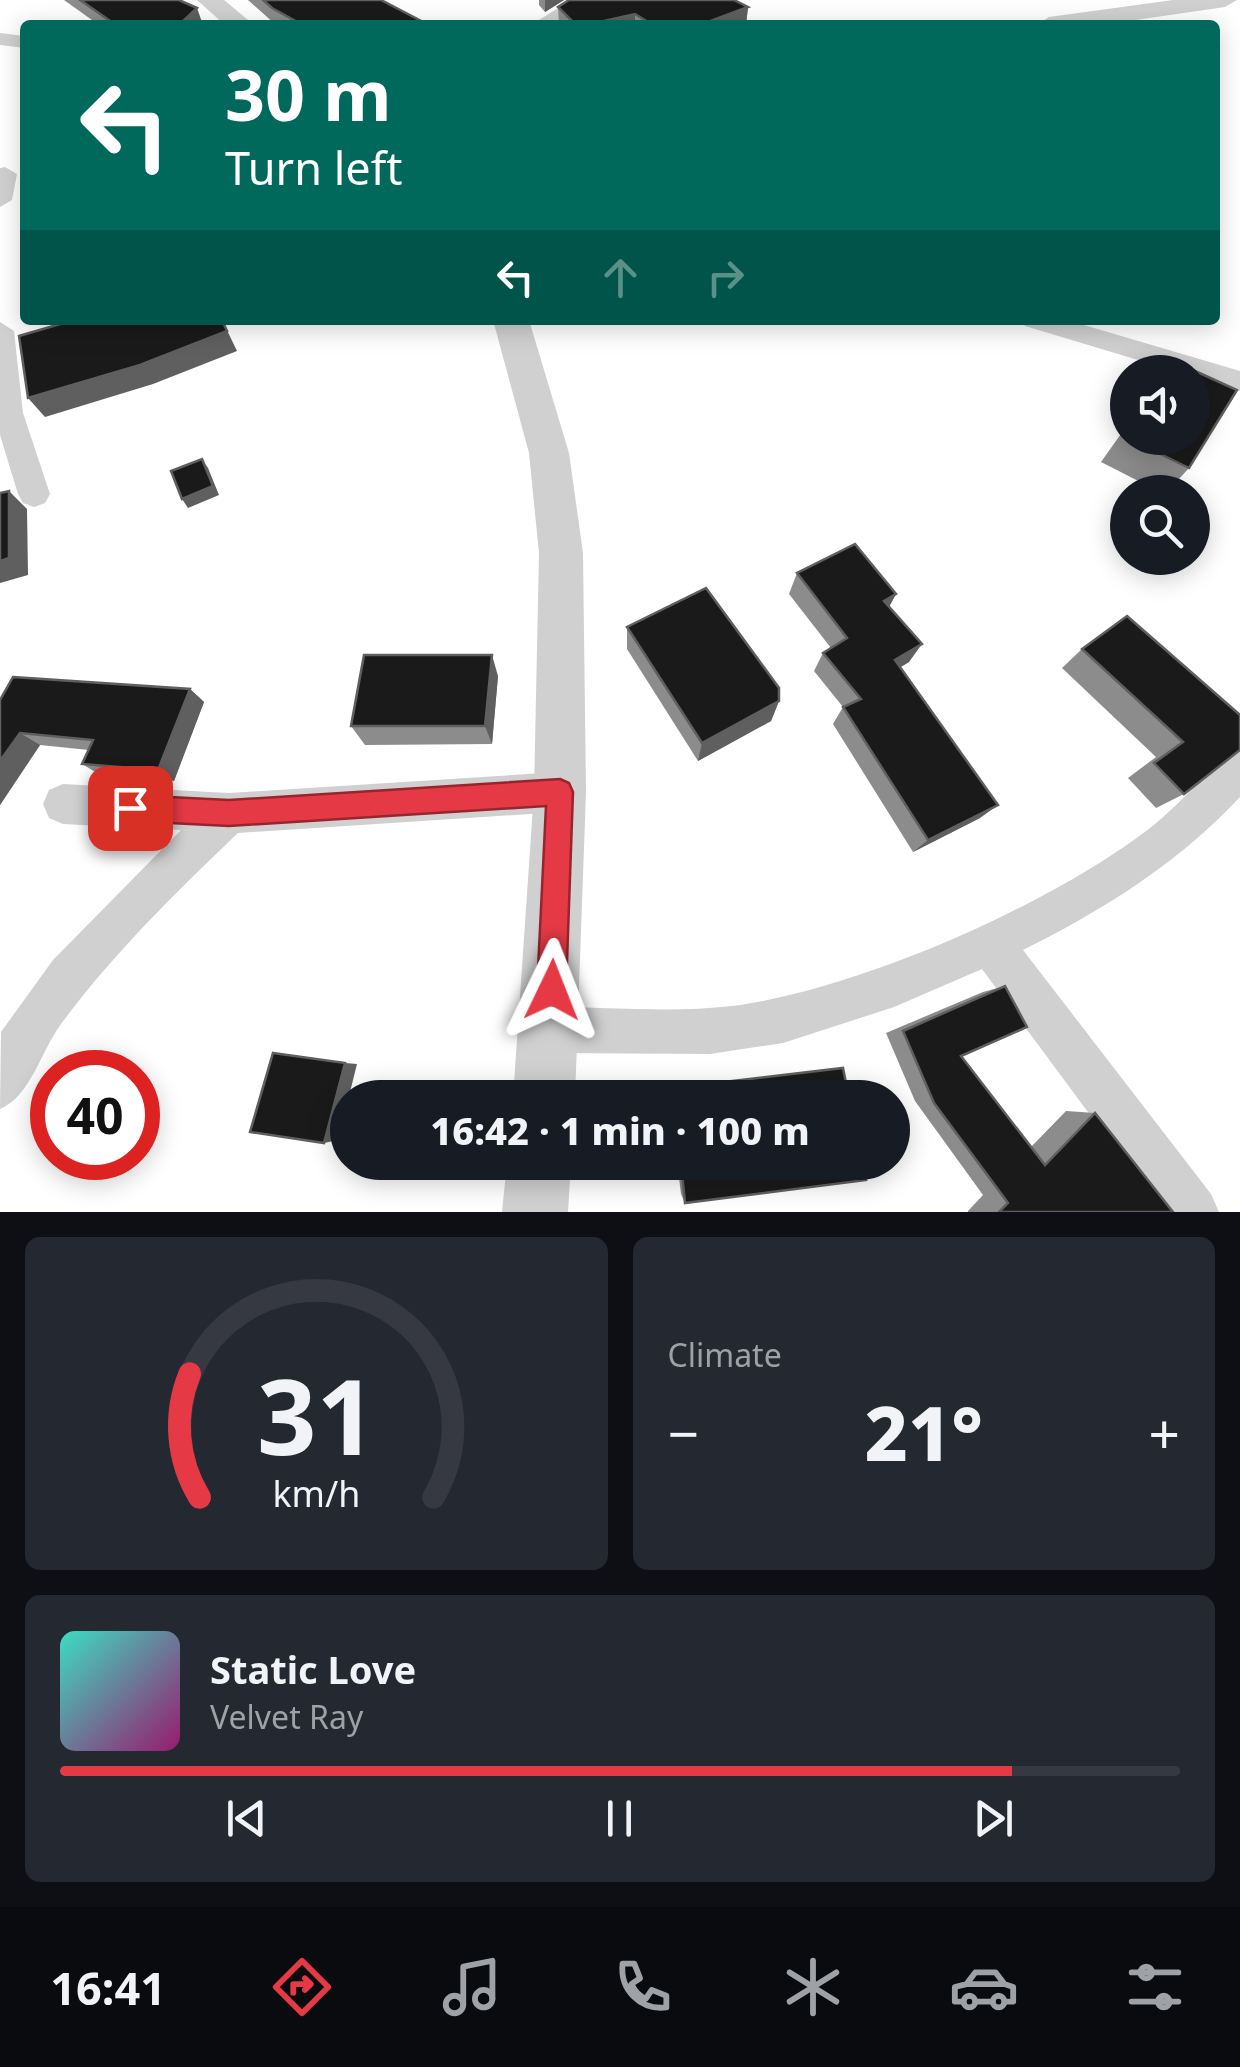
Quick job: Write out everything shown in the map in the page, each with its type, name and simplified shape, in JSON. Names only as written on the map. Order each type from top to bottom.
[{"type":"street","points":[[209,0],[235,20]]},
{"type":"street","points":[[550,20],[585,0]]},
{"type":"street","points":[[1084,20],[1226,0]]},
{"type":"street","points":[[0,200],[10,174]]},
{"type":"street","points":[[512,325],[549,453],[561,554],[560,792],[546,1080]]},
{"type":"street","points":[[1078,326],[1240,381]]},
{"type":"street","points":[[0,331],[8,413],[34,494]]},
{"type":"street","points":[[550,1030],[733,1029],[822,1010],[989,942],[1076,898],[1160,846],[1240,770]]},
{"type":"street","points":[[64,804],[229,813],[560,792]]},
{"type":"street","points":[[0,1085],[14,1049],[127,910],[229,813]]},
{"type":"street","points":[[989,942],[1193,1212]]},
{"type":"street","points":[[535,1212],[538,1180]]},
{"type":"building","points":[[80,0],[179,0],[197,8],[184,20],[109,20]]},
{"type":"building","points":[[263,0],[381,0],[419,20],[294,20]]},
{"type":"building","points":[[569,0],[734,0],[748,7],[713,20],[645,20],[635,14],[608,20],[571,20],[558,7]]},
{"type":"building","points":[[57,325],[224,325],[227,331],[140,365],[28,398],[19,336]]},
{"type":"building","points":[[1210,378],[1237,390],[1210,434]]},
{"type":"building","points":[[1163,455],[1197,455],[1189,468]]},
{"type":"building","points":[[202,459],[213,486],[182,499],[171,471]]},
{"type":"building","points":[[9,491],[9,558],[0,561],[0,493]]},
{"type":"building","points":[[855,544],[896,594],[884,601],[922,644],[895,660],[998,805],[928,840],[843,707],[861,699],[823,653],[847,638],[797,573]]},
{"type":"building","points":[[706,588],[779,688],[779,701],[702,743],[627,627]]},
{"type":"building","points":[[1127,616],[1240,715],[1240,750],[1184,794],[1154,763],[1183,742],[1082,649]]},
{"type":"building","points":[[364,655],[492,655],[485,726],[351,726]]},
{"type":"building","points":[[13,677],[190,689],[158,770],[82,764],[93,740],[20,733],[0,761],[0,700]]},
{"type":"building","points":[[1005,986],[1027,1027],[961,1056],[1045,1165],[1095,1113],[1173,1212],[999,1212],[1008,1203],[934,1103],[903,1031]]},
{"type":"building","points":[[273,1053],[345,1063],[341,1080],[330,1080],[330,1120],[324,1143],[250,1132]]},
{"type":"building","points":[[843,1068],[845,1080],[740,1080]]},
{"type":"building","points":[[683,1180],[866,1180],[685,1203]]},
{"type":"route","points":[[130,808],[229,813],[560,792],[552,990]]}]
